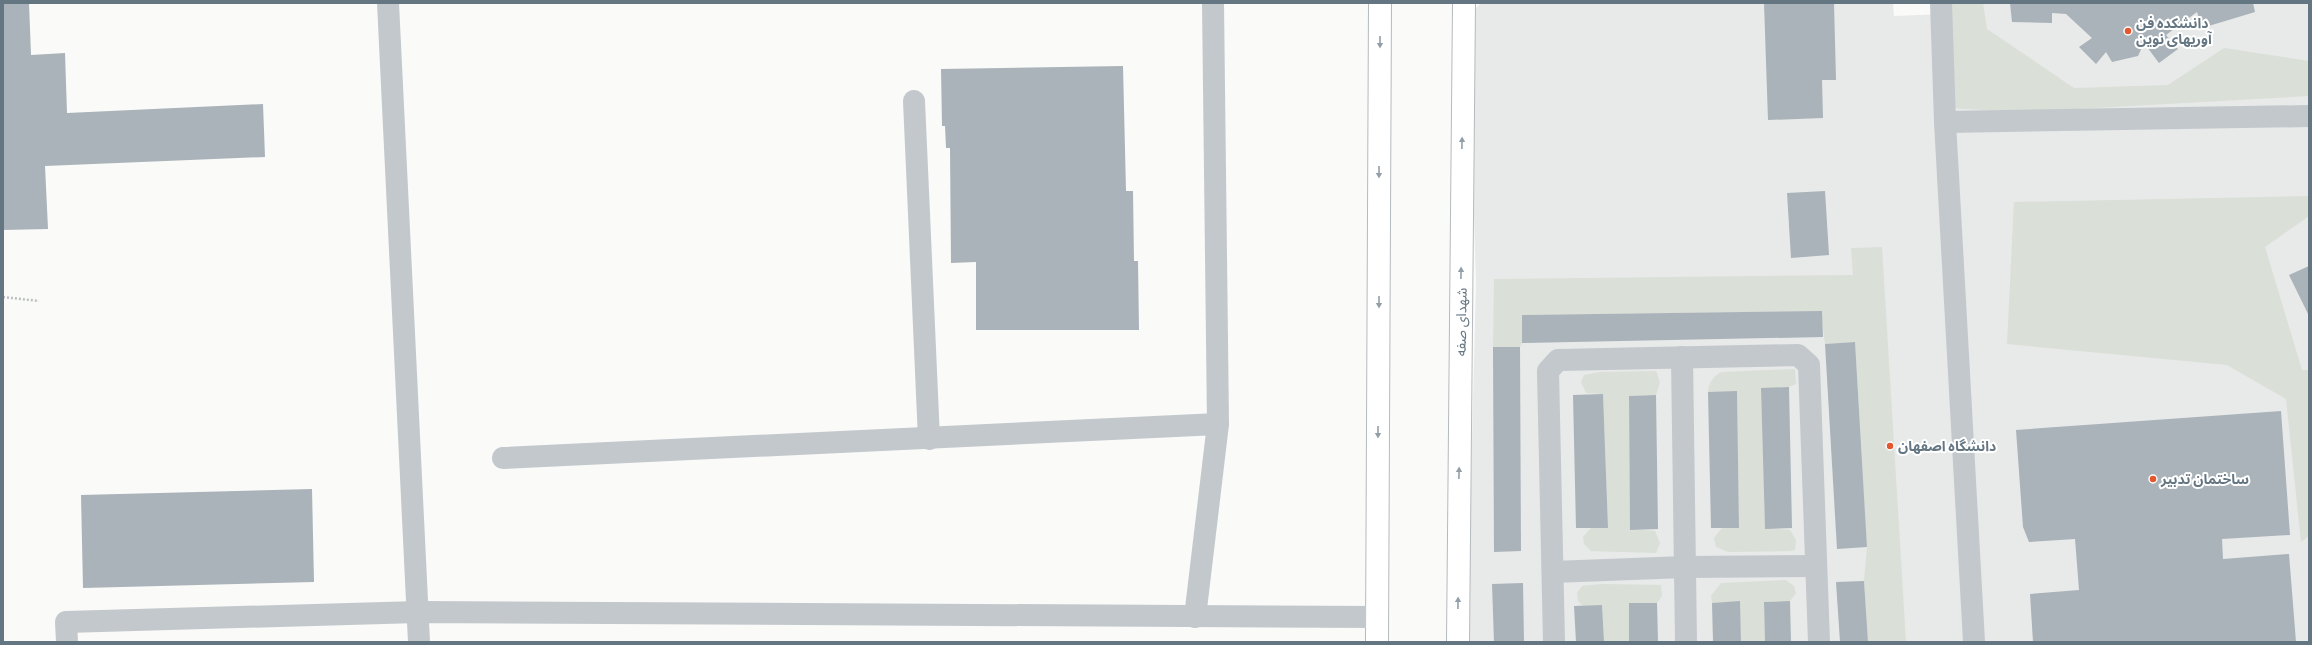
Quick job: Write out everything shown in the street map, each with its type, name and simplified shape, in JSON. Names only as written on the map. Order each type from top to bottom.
[{"type":"main road","points":[[1377,642],[1380,3]]},
{"type":"main road","name":"شهدای صفه","points":[[1458,642],[1464,3]]},
{"type":"lane","points":[[388,3],[419,642]]},
{"type":"lane","points":[[1195,617],[1218,424],[1213,3]]},
{"type":"lane","points":[[1941,3],[1945,122],[1974,642]]},
{"type":"lane","points":[[914,101],[929,439]]},
{"type":"lane","points":[[1945,122],[2309,116]]},
{"type":"lane","points":[[1554,642],[1548,371],[1558,360],[1798,354],[1809,365],[1820,642]]},
{"type":"lane","points":[[1682,357],[1686,642]]},
{"type":"lane","points":[[502,458],[929,439],[1218,424]]},
{"type":"lane","points":[[1553,572],[1685,567],[1816,566]]},
{"type":"lane","points":[[67,642],[66,622],[418,612],[1377,617]]},
{"type":"path","points":[[3,297],[38,301]]},
{"type":"shaded area","name":"دانشگاه اصفهان","points":[[1481,3],[1893,3],[1894,16],[1944,14],[1952,3],[2309,3],[2309,642],[1467,642],[1476,283],[1468,16]]},
{"type":"shaded area","points":[[1948,3],[1983,3],[1987,29],[2074,88],[2168,85],[2224,48],[2309,61],[2309,96],[2022,112],[1949,108]]},
{"type":"shaded area","points":[[2309,196],[2309,216],[2265,247],[2302,370],[2309,370],[2309,536],[2301,542],[2286,399],[2227,365],[2007,344],[2014,202]]},
{"type":"shaded area","points":[[1882,247],[1906,642],[1868,642],[1864,581],[1867,547],[1855,342],[1825,344],[1821,311],[1522,315],[1522,343],[1520,347],[1493,347],[1494,279],[1853,275],[1851,248]]},
{"type":"shaded area","points":[[1795,369],[1796,384],[1789,387],[1761,389],[1765,528],[1790,530],[1796,540],[1795,550],[1728,552],[1716,547],[1714,538],[1722,528],[1739,527],[1737,392],[1708,392],[1709,385],[1721,372]]},
{"type":"shaded area","points":[[1656,371],[1660,382],[1656,395],[1629,396],[1630,529],[1655,531],[1660,543],[1656,553],[1591,551],[1584,544],[1583,537],[1591,528],[1608,528],[1603,394],[1586,393],[1581,382],[1584,375],[1600,372]]},
{"type":"shaded area","points":[[1786,580],[1794,586],[1796,593],[1790,601],[1764,602],[1765,642],[1741,642],[1740,602],[1712,603],[1711,596],[1721,583]]},
{"type":"shaded area","points":[[1601,584],[1661,585],[1662,596],[1657,603],[1629,603],[1629,642],[1604,642],[1602,605],[1583,606],[1578,601],[1577,593],[1582,586]]},
{"type":"building","points":[[3,3],[29,3],[31,55],[65,53],[67,113],[263,104],[265,157],[45,166],[48,229],[3,230]]},
{"type":"building","points":[[1764,3],[1834,3],[1836,80],[1822,80],[1823,118],[1768,120]]},
{"type":"building","name":"دانشکده فن آوریهای نوین","points":[[2010,3],[2253,3],[2255,12],[2202,28],[2197,12],[2166,35],[2178,49],[2159,63],[2144,43],[2138,56],[2112,62],[2106,52],[2096,64],[2079,47],[2092,38],[2066,14],[2052,13],[2052,23],[2012,22]]},
{"type":"building","points":[[1123,66],[1126,191],[1133,191],[1134,261],[1138,261],[1139,330],[976,330],[976,262],[951,263],[950,148],[946,148],[945,126],[942,126],[941,69]]},
{"type":"building","points":[[1825,191],[1829,255],[1791,258],[1787,193]]},
{"type":"building","points":[[2309,266],[2309,316],[2289,275]]},
{"type":"building","points":[[1822,311],[1823,337],[1522,343],[1522,315]]},
{"type":"building","points":[[1855,342],[1867,547],[1837,549],[1825,344]]},
{"type":"building","points":[[1493,347],[1520,347],[1521,551],[1494,552]]},
{"type":"building","points":[[1789,387],[1792,528],[1765,529],[1761,388]]},
{"type":"building","points":[[1737,391],[1739,528],[1711,528],[1708,392]]},
{"type":"building","points":[[1603,394],[1608,528],[1576,528],[1573,395]]},
{"type":"building","points":[[1656,395],[1658,529],[1630,530],[1629,396]]},
{"type":"building","name":"ساختمان تدبیر","points":[[2281,411],[2290,535],[2222,539],[2223,559],[2289,554],[2296,642],[2033,642],[2030,594],[2079,590],[2075,539],[2029,542],[2023,527],[2016,430]]},
{"type":"building","points":[[312,489],[314,582],[83,588],[81,495]]},
{"type":"building","points":[[1864,581],[1868,642],[1840,642],[1836,582]]},
{"type":"building","points":[[1523,583],[1524,642],[1494,642],[1492,584]]},
{"type":"building","points":[[1740,601],[1741,642],[1713,642],[1712,603]]},
{"type":"building","points":[[1790,601],[1791,642],[1765,642],[1764,602]]},
{"type":"building","points":[[1629,603],[1657,603],[1658,642],[1629,642]]},
{"type":"building","points":[[1602,605],[1604,642],[1576,642],[1574,606]]},
{"type":"place","name":"دانشکده فن آوریهای نوین","points":[[2128,31]]},
{"type":"place","name":"دانشگاه اصفهان","points":[[1890,446]]},
{"type":"place","name":"ساختمان تدبیر","points":[[2153,479]]}]
